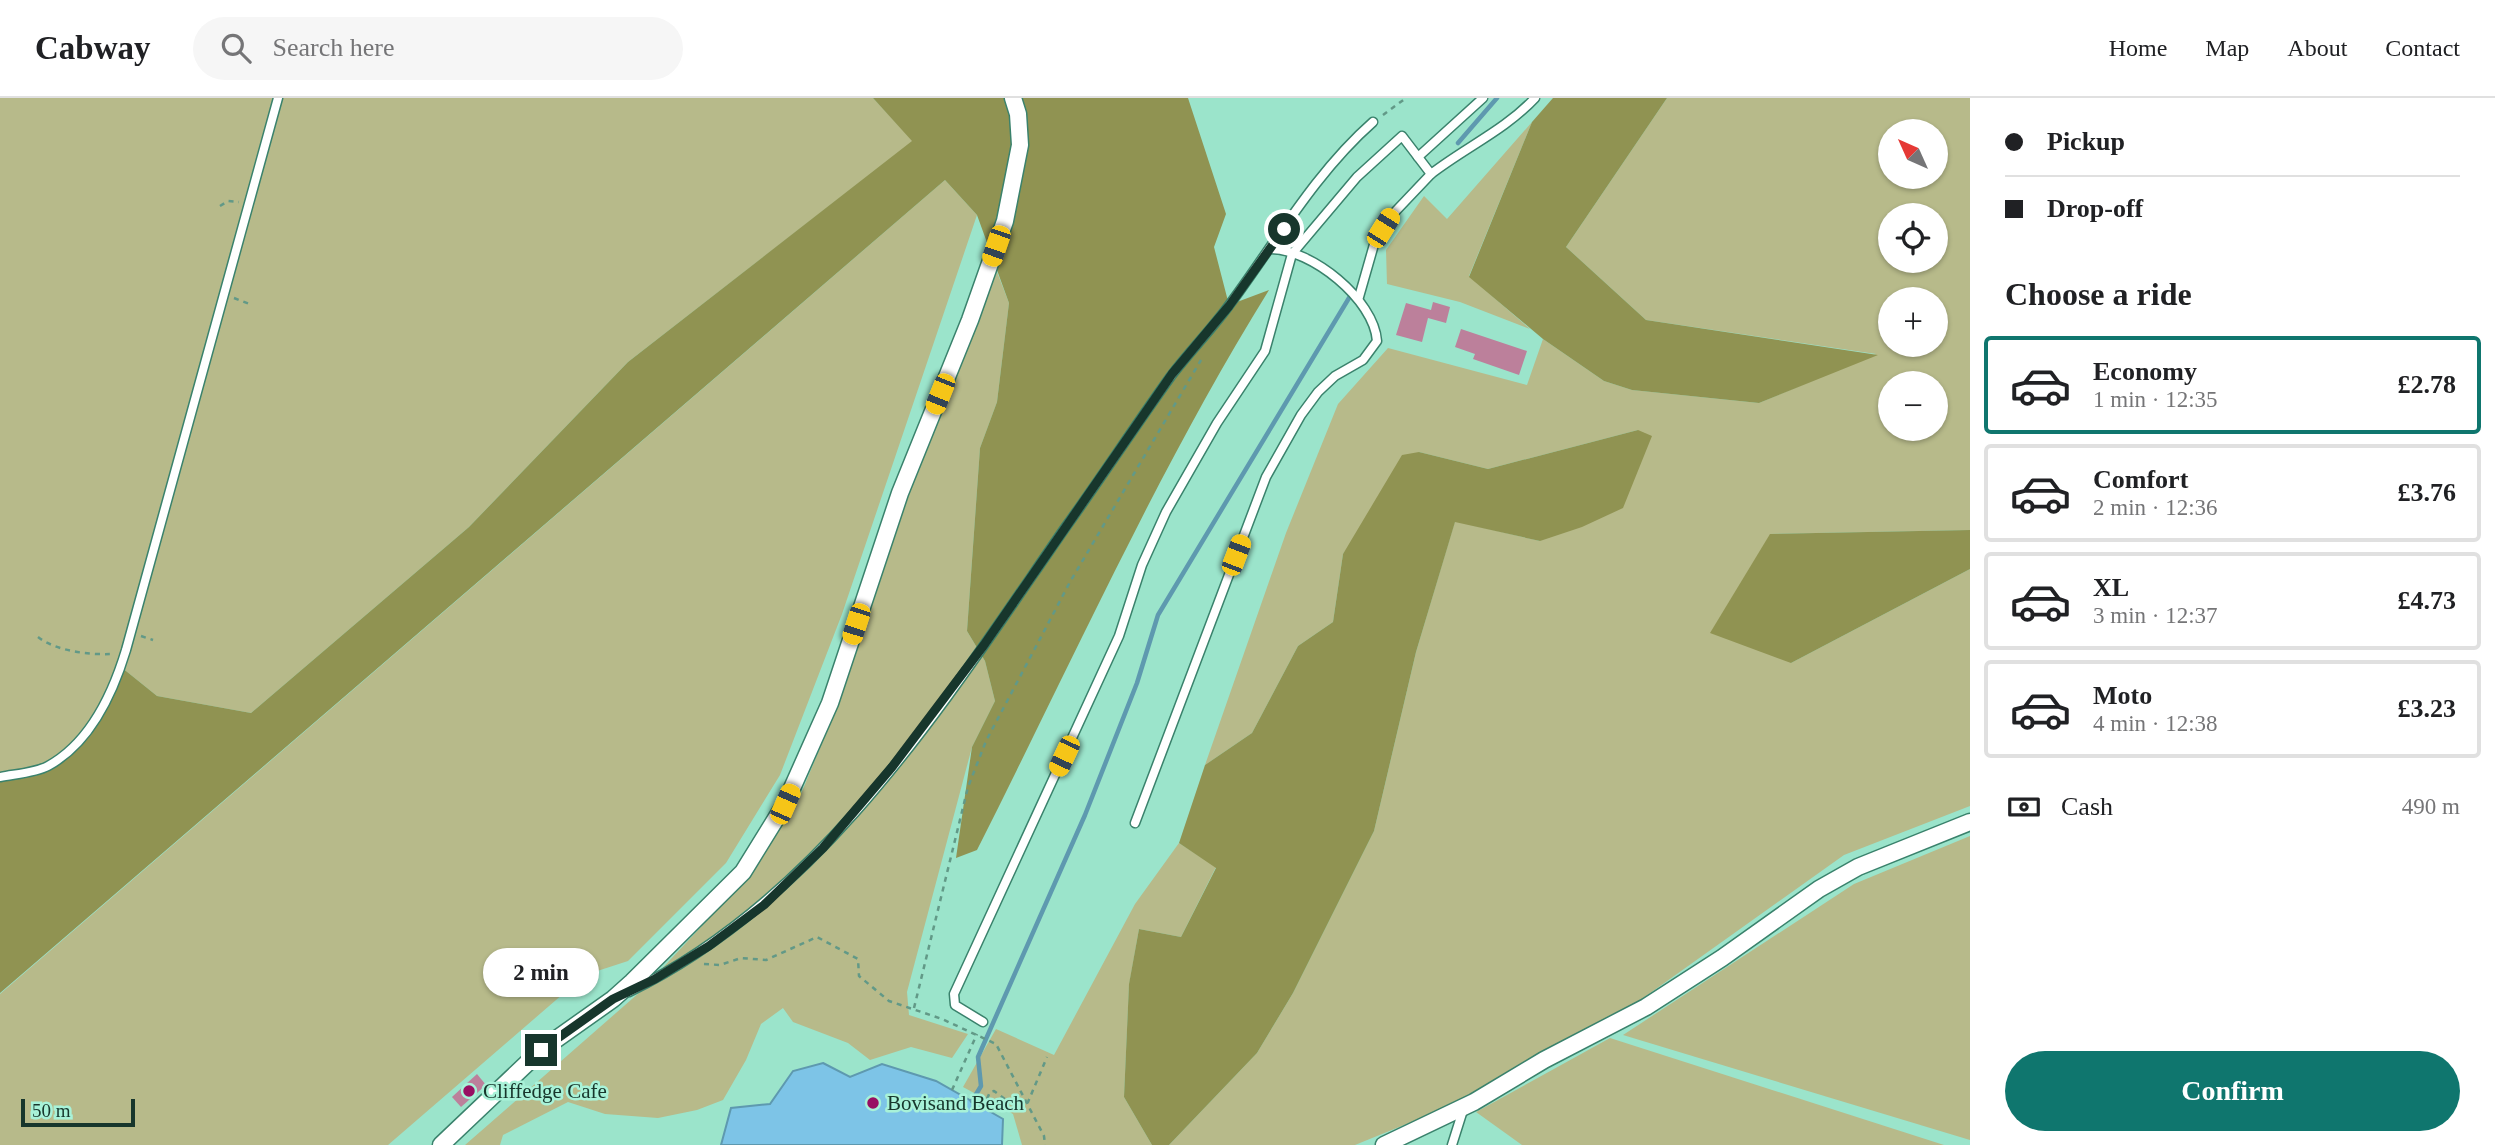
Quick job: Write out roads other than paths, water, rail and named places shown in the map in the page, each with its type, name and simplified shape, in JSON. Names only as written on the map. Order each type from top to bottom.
[{"type":"street","points":[[441,1145],[541,1050],[613,999],[743,872],[785,804],[824,715],[900,493],[970,320],[1005,221],[1020,145],[1018,114],[1013,98]]},
{"type":"street","points":[[1384,1145],[1464,1107],[1646,1007],[1722,958],[1819,889],[1857,867],[1970,822]]},
{"type":"lane","points":[[0,778],[47,767],[67,751],[104,708],[125,654],[278,98]]},
{"type":"lane","points":[[1418,157],[1483,98]]},
{"type":"lane","points":[[1359,297],[1375,241],[1392,215],[1431,174],[1462,150],[1505,128],[1535,98]]},
{"type":"lane","points":[[613,999],[655,979],[709,946],[764,905],[823,848],[892,767],[976,656],[1172,374],[1271,248],[1323,174],[1373,122]]},
{"type":"lane","points":[[982,1022],[955,1005],[954,994],[1119,636],[1142,565],[1166,512],[1217,423],[1265,351],[1292,254],[1357,177],[1402,136],[1431,174]]},
{"type":"lane","points":[[1135,823],[1272,467],[1318,392],[1335,376],[1363,360],[1375,346],[1376,333],[1370,314],[1359,297],[1321,269],[1292,254],[1271,248]]},
{"type":"lane","points":[[1452,1145],[1464,1107]]},
{"type":"water","name":"Bovisand Beach","points":[[823,1063],[850,1077],[882,1064],[936,1081],[1003,1119],[1002,1145],[721,1145],[731,1108],[770,1104],[793,1071]]},
{"type":"waterway","points":[[1458,143],[1497,98]]},
{"type":"waterway","points":[[972,1101],[981,1086],[978,1057],[1085,815],[1137,683],[1158,615],[1352,293]]},
{"type":"place","name":"Cliffedge Cafe","points":[[469,1091]]},
{"type":"place","name":"Bovisand Beach","points":[[873,1103]]}]
